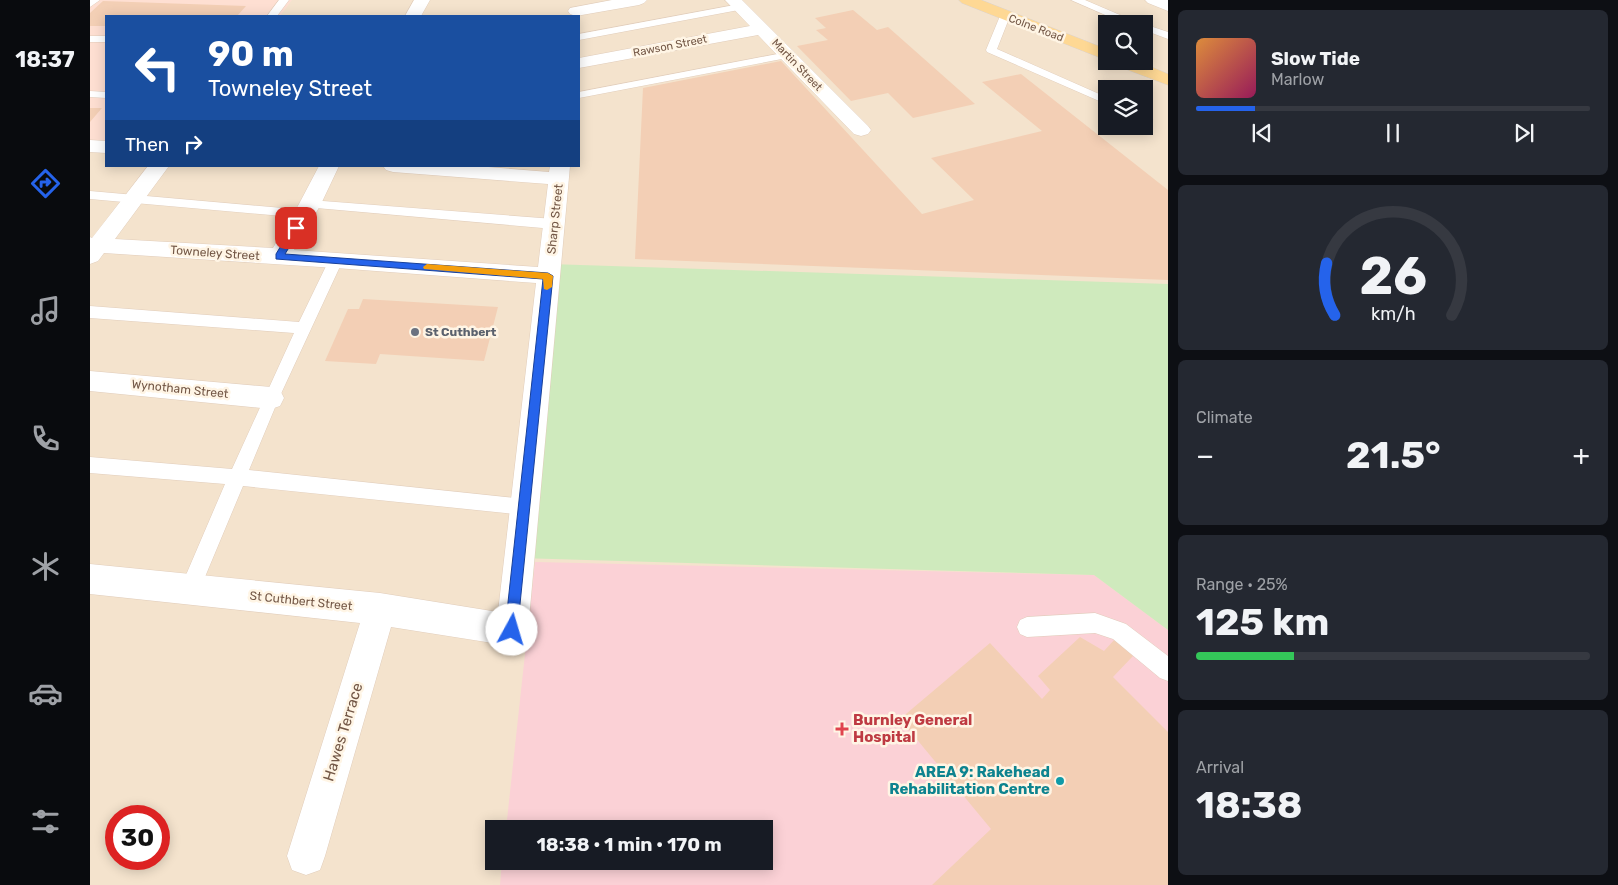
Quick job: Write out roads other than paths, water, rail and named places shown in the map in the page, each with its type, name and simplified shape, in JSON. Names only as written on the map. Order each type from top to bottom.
[{"type":"main road","name":"Colne Road","points":[[967,0],[1098,52]]},
{"type":"main road","points":[[1144,70],[1168,80]]},
{"type":"street","points":[[414,15],[422,0]]},
{"type":"street","points":[[576,9],[640,0]]},
{"type":"street","points":[[1153,0],[1168,6]]},
{"type":"street","name":"Martin Street","points":[[736,4],[861,130]]},
{"type":"street","name":"Rawson Street","points":[[580,63],[762,29]]},
{"type":"street","points":[[90,146],[105,147]]},
{"type":"street","points":[[93,249],[158,167]]},
{"type":"street","points":[[279,257],[308,209],[329,167]]},
{"type":"street","points":[[421,167],[560,172]]},
{"type":"street","name":"Sharp Street","points":[[512,630],[560,172]]},
{"type":"street","name":"Towneley Street","points":[[93,249],[336,260],[548,276]]},
{"type":"street","name":"Wynotham Street","points":[[90,381],[271,398]]},
{"type":"street","name":"St Cuthbert Street","points":[[93,585],[190,589],[380,609],[512,630]]},
{"type":"street","name":"Hawes Terrace","points":[[306,856],[380,609]]},
{"type":"lane","points":[[90,4],[95,0]]},
{"type":"lane","points":[[273,15],[284,0]]},
{"type":"lane","points":[[1076,0],[1114,15]]},
{"type":"lane","points":[[580,37],[736,4]]},
{"type":"lane","points":[[1005,16],[992,50],[1098,97]]},
{"type":"lane","points":[[1153,30],[1168,36]]},
{"type":"lane","points":[[90,39],[105,39]]},
{"type":"lane","points":[[580,95],[788,55]]},
{"type":"lane","points":[[90,94],[105,95]]},
{"type":"lane","points":[[90,195],[554,224]]},
{"type":"lane","points":[[190,589],[271,398],[336,260]]},
{"type":"lane","points":[[90,312],[304,328]]},
{"type":"lane","points":[[90,465],[237,477],[525,507]]},
{"type":"lane","points":[[1027,627],[1095,623],[1119,631],[1168,670]]},
{"type":"place","name":"St Cuthbert","points":[[415,332]]},
{"type":"place","name":"Burnley General Hospital","points":[[842,729]]},
{"type":"place","name":"AREA 9: Rakehead Rehabilitation Centre","points":[[1060,781]]}]
